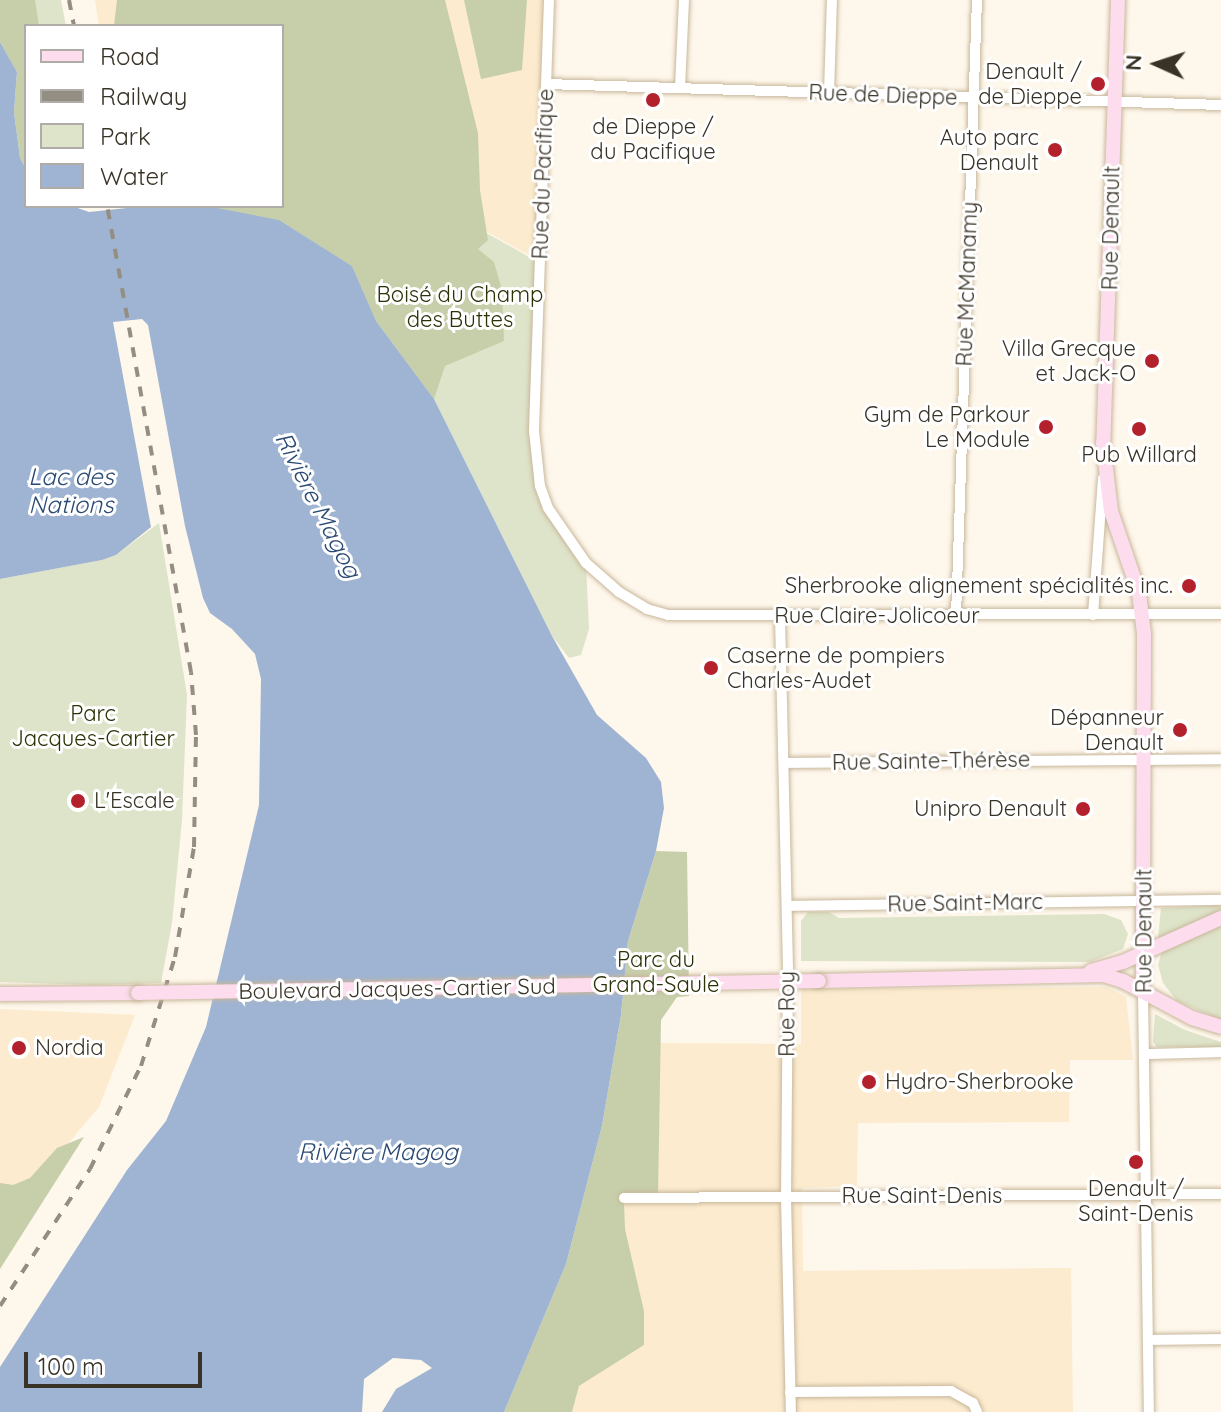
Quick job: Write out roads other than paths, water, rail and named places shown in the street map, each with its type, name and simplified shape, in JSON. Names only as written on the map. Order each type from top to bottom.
[{"type":"main road","name":"Rue Denault","points":[[1118,0],[1104,456],[1111,511],[1131,567],[1142,615],[1145,759],[1143,991]]},
{"type":"main road","name":"Boulevard Jacques-Cartier Sud","points":[[1083,974],[1142,953],[1221,918]]},
{"type":"main road","name":"Boulevard Jacques-Cartier Sud","points":[[0,994],[1083,974],[1104,975],[1143,991],[1192,1018],[1221,1027]]},
{"type":"street","name":"Rue du Pacifique","points":[[549,0],[534,431],[540,486],[563,534]]},
{"type":"street","points":[[680,88],[684,0]]},
{"type":"street","points":[[829,93],[832,0]]},
{"type":"street","name":"Rue McManamy","points":[[956,616],[977,0]]},
{"type":"street","name":"Rue de Dieppe","points":[[546,84],[1221,105]]},
{"type":"street","name":"Rue Denault","points":[[1093,615],[1104,456]]},
{"type":"street","name":"Rue Claire-Jolicoeur","points":[[563,534],[586,563],[619,592],[647,609],[668,615],[1221,614]]},
{"type":"street","name":"Rue Roy","points":[[780,616],[787,906],[786,1197],[791,1412]]},
{"type":"street","name":"Rue Sainte-Thérèse","points":[[784,763],[1221,759]]},
{"type":"street","name":"Rue Saint-Marc","points":[[787,906],[1221,900]]},
{"type":"street","name":"Rue Denault","points":[[1143,991],[1149,1412]]},
{"type":"street","points":[[1146,1054],[1221,1052]]},
{"type":"street","name":"Rue Saint-Denis","points":[[624,1198],[1221,1194]]},
{"type":"street","points":[[1149,1340],[1221,1339]]},
{"type":"street","points":[[790,1392],[951,1391],[973,1403],[977,1412]]},
{"type":"water","name":"Rivière Magog","points":[[0,42],[17,72],[14,112],[20,158],[24,165],[24,208],[78,208],[89,212],[127,208],[217,208],[279,220],[352,266],[376,321],[434,399],[552,636],[597,715],[646,758],[661,782],[664,808],[656,851],[628,941],[621,1015],[602,1126],[566,1264],[504,1412],[382,1412],[396,1389],[432,1368],[421,1360],[393,1358],[364,1379],[362,1412],[0,1412],[0,1367],[127,1170],[166,1121],[206,1027],[259,805],[261,679],[255,654],[232,629],[210,613],[203,598],[185,526],[148,325],[142,319],[113,322],[151,527],[116,555],[102,560],[0,579]]},
{"type":"railway","points":[[69,0],[74,24]]},
{"type":"railway","points":[[0,1306],[90,1169],[141,1066],[175,957],[194,847],[196,735],[191,672],[107,208]]},
{"type":"place","name":"Denault / de Dieppe","points":[[1098,84]]},
{"type":"place","name":"de Dieppe / du Pacifique","points":[[653,100]]},
{"type":"place","name":"Auto parc Denault","points":[[1055,150]]},
{"type":"place","name":"Villa Grecque et Jack-O","points":[[1152,361]]},
{"type":"place","name":"Gym de Parkour Le Module","points":[[1046,427]]},
{"type":"place","name":"Pub Willard","points":[[1139,429]]},
{"type":"place","name":"Sherbrooke alignement spécialités inc.","points":[[1189,586]]},
{"type":"place","name":"Caserne de pompiers Charles-Audet","points":[[711,668]]},
{"type":"place","name":"Dépanneur Denault","points":[[1180,730]]},
{"type":"place","name":"L'Escale","points":[[78,801]]},
{"type":"place","name":"Unipro Denault","points":[[1083,809]]},
{"type":"place","name":"Nordia","points":[[19,1048]]},
{"type":"place","name":"Hydro-Sherbrooke","points":[[869,1082]]},
{"type":"place","name":"Denault / Saint-Denis","points":[[1136,1162]]},
{"type":"park label","name":"Boisé du Champ des Buttes","points":[[460,306]]},
{"type":"park label","name":"Parc Jacques-Cartier","points":[[93,726]]},
{"type":"park label","name":"Parc du Grand-Saule","points":[[656,972]]},
{"type":"water label","name":"Lac des Nations","points":[[71,491]]}]
